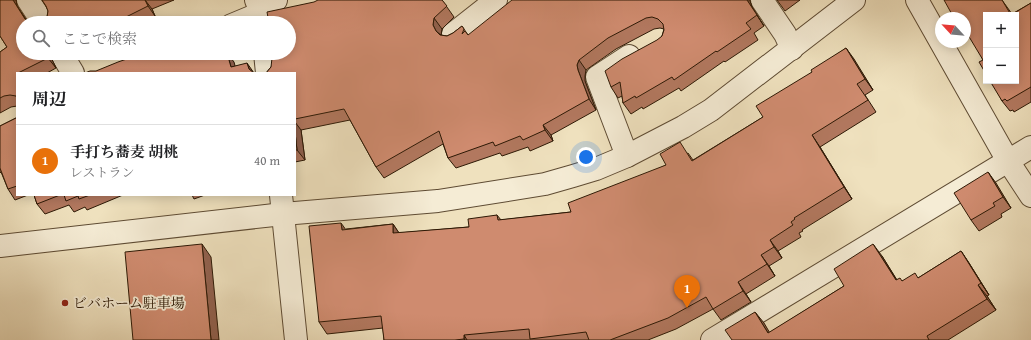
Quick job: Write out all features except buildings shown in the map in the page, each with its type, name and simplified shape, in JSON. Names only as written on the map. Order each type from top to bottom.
[{"type":"street","points":[[28,0],[38,16]]},
{"type":"street","points":[[453,34],[496,0]]},
{"type":"street","points":[[762,0],[785,34],[792,49]]},
{"type":"street","points":[[0,246],[282,204],[438,201],[537,185],[596,169],[627,156],[683,127],[711,110],[854,0]]},
{"type":"street","points":[[917,0],[1008,161],[1031,196]]},
{"type":"street","points":[[627,156],[597,77],[623,59],[647,47]]},
{"type":"street","points":[[65,60],[72,72]]},
{"type":"street","points":[[266,60],[267,72]]},
{"type":"street","points":[[712,340],[1031,146]]},
{"type":"street","points":[[282,204],[296,340]]},
{"type":"lane","points":[[245,16],[263,8]]},
{"type":"place","name":"ビバホーム駐車場","points":[[65,303]]},
{"type":"place","name":"手打ち蕎麦 胡桃","points":[[687,308]]}]
